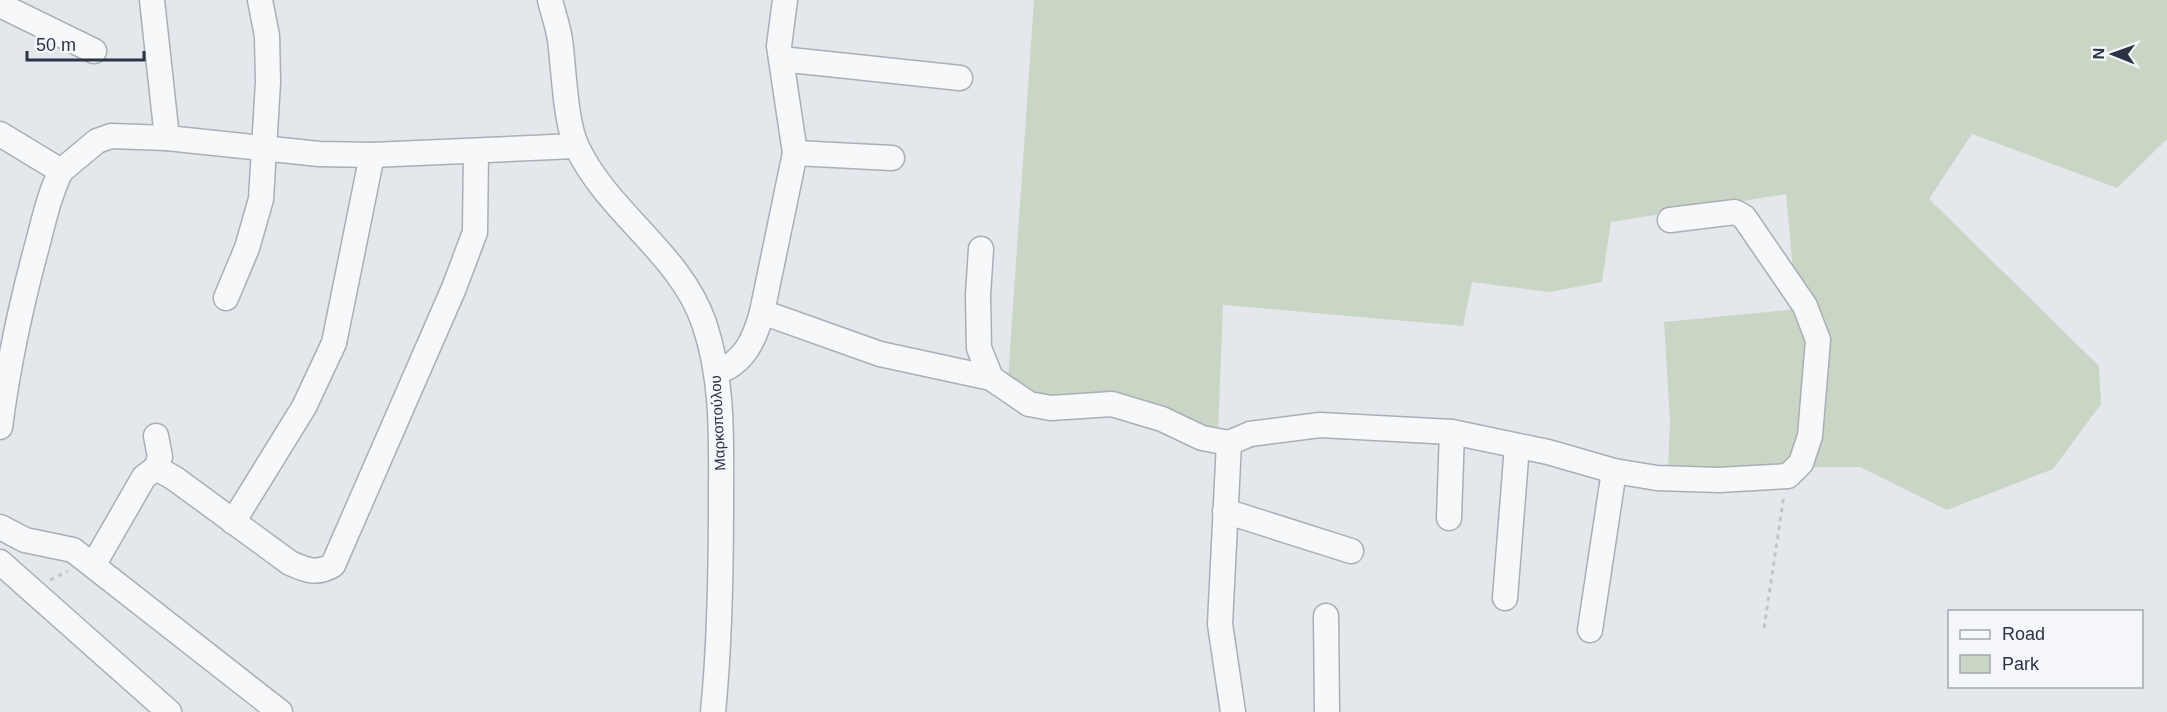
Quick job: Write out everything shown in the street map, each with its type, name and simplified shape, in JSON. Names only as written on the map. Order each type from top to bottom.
[{"type":"street","points":[[152,0],[167,138]]},
{"type":"street","points":[[226,298],[247,248],[261,199],[267,36],[260,0]]},
{"type":"street","name":"Μαρκοπούλου","points":[[550,0],[560,37],[566,93],[576,146],[596,178],[622,212],[689,291],[704,322],[717,372],[721,430],[721,543],[713,712]]},
{"type":"street","points":[[717,372],[728,368],[744,355],[762,312],[795,153],[779,46],[785,0]]},
{"type":"street","points":[[0,5],[94,51]]},
{"type":"street","points":[[781,58],[960,78]]},
{"type":"street","points":[[0,134],[61,171]]},
{"type":"street","points":[[0,427],[5,384],[29,274],[53,188],[61,171],[97,141],[111,136],[167,138],[264,149],[372,155],[576,146]]},
{"type":"street","points":[[156,468],[174,478],[290,562],[308,571],[322,572],[333,565],[449,298],[475,232],[476,152]]},
{"type":"street","points":[[795,153],[892,158]]},
{"type":"street","points":[[233,522],[304,407],[334,343],[372,155]]},
{"type":"street","points":[[762,312],[880,354],[991,378],[1029,404],[1051,408],[1112,404],[1162,419],[1202,438],[1229,443],[1250,434],[1320,426],[1452,432],[1614,471],[1683,480],[1788,476],[1801,463],[1810,436],[1818,340],[1805,306],[1744,217],[1734,212],[1670,220]]},
{"type":"street","points":[[981,249],[978,295],[979,348],[991,378]]},
{"type":"street","points":[[1449,518],[1452,432]]},
{"type":"street","points":[[94,564],[144,477],[156,468],[160,457],[156,436]]},
{"type":"street","points":[[1229,443],[1220,624],[1233,712]]},
{"type":"street","points":[[1504,598],[1517,446]]},
{"type":"street","points":[[1590,630],[1614,471]]},
{"type":"street","points":[[1226,512],[1351,551]]},
{"type":"street","points":[[0,527],[25,540],[73,550],[94,564],[280,712]]},
{"type":"street","points":[[0,562],[169,712]]},
{"type":"street","points":[[1326,616],[1328,712]]},
{"type":"path","points":[[1764,628],[1788,476]]},
{"type":"path","points":[[32,591],[82,563],[94,564]]},
{"type":"green space","points":[[1034,0],[2167,0],[2167,139],[2117,188],[1972,134],[1929,199],[2099,366],[2101,404],[2053,469],[1947,510],[1860,467],[1668,468],[1670,420],[1664,322],[1799,309],[1795,291],[1786,194],[1611,222],[1602,282],[1550,292],[1472,282],[1463,326],[1223,305],[1218,434],[1053,400],[1008,379]]}]
